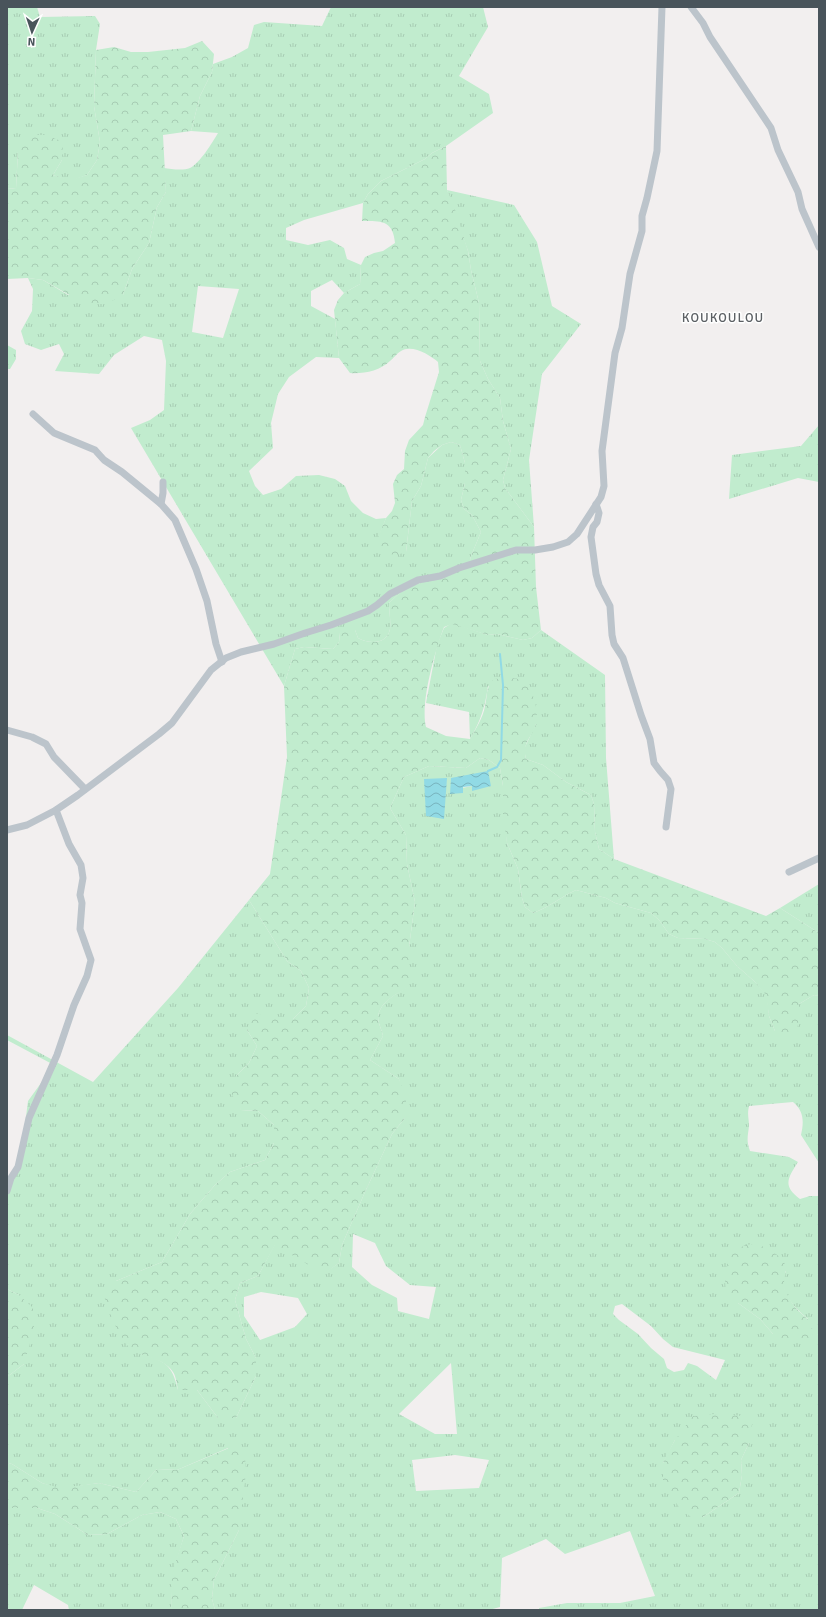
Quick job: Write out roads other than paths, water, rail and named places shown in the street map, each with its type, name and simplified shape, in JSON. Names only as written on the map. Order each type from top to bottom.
[{"type":"street","points":[[7,830],[27,825],[56,810],[172,722],[211,670],[226,658],[241,652],[274,644],[368,611],[390,594],[418,580],[440,576],[459,568],[516,550],[535,550],[553,547],[568,542],[577,534],[601,497],[604,486],[602,451],[615,353],[622,328],[630,274],[642,231],[642,216],[657,151],[662,7]]},
{"type":"street","points":[[691,7],[771,128],[778,150],[798,192],[802,209],[819,247]]},
{"type":"street","points":[[32,414],[54,433],[95,450],[104,460],[122,472],[161,504],[175,520],[196,569],[207,601],[216,644],[222,662]]},
{"type":"street","points":[[161,504],[163,482]]},
{"type":"street","points":[[596,504],[598,513],[597,522],[593,527],[590,537],[596,574],[599,585],[610,606],[614,644],[623,658],[650,739],[654,763],[668,780],[671,789],[666,826]]},
{"type":"street","points":[[7,730],[32,737],[46,744],[54,757],[85,789]]},
{"type":"street","points":[[7,1191],[11,1178],[18,1167],[29,1118],[58,1055],[74,1005],[87,976],[91,960],[80,929],[82,903],[80,894],[83,878],[81,865],[69,844],[56,810]]},
{"type":"street","points":[[789,872],[819,858]]},
{"type":"water","points":[[488,771],[491,786],[472,791],[472,786],[463,787],[463,793],[450,794],[451,778]]},
{"type":"water","points":[[447,778],[444,819],[426,816],[424,779]]},
{"type":"waterway","points":[[488,771],[497,767],[501,760],[503,685],[500,654]]},
{"type":"district","name":"KOUKOULOU","points":[[723,317]]}]
